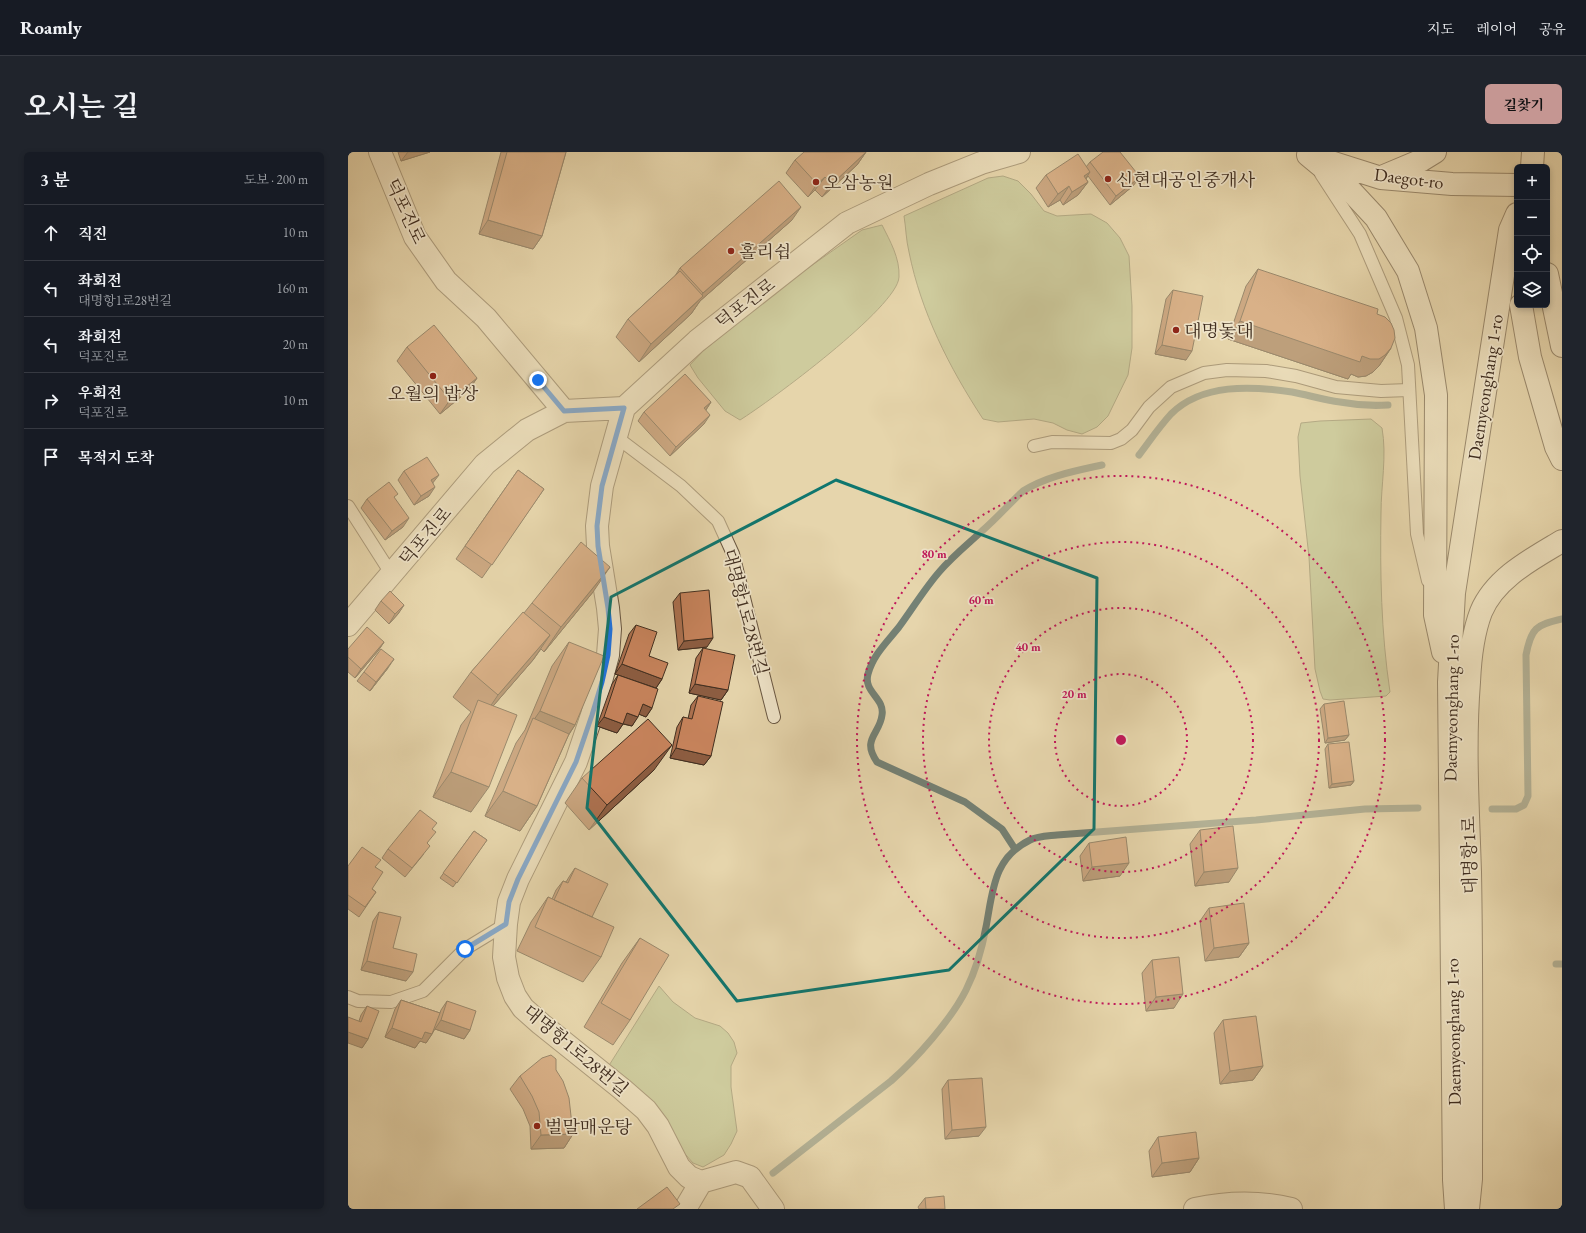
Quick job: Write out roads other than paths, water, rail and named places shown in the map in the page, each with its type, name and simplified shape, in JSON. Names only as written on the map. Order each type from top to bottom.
[{"type":"street","name":"덕포진로","points":[[380,152],[415,238],[446,281],[486,318],[564,411]]},
{"type":"street","name":"덕포진로","points":[[348,625],[485,464],[527,430],[564,411],[624,408],[697,340],[847,223],[929,184],[980,163],[1019,152]]},
{"type":"street","points":[[1381,178],[1422,160],[1435,152]]},
{"type":"street","points":[[1532,164],[1533,152]]},
{"type":"street","points":[[1307,153],[1349,189],[1376,218],[1408,271],[1426,328],[1436,395],[1436,615],[1448,682]]},
{"type":"street","name":"Daegot-ro","points":[[1307,153],[1381,178],[1452,184],[1514,185]]},
{"type":"street","name":"Daemyeonghang 1-ro","points":[[1456,1209],[1454,1180],[1448,682],[1454,593],[1468,494],[1510,230],[1514,221]]},
{"type":"street","points":[[1550,288],[1562,346]]},
{"type":"street","points":[[1522,308],[1530,357],[1556,447],[1562,459]]},
{"type":"street","name":"대명항1로28번길","points":[[624,408],[602,486],[597,526],[598,546],[610,629],[608,655],[602,682],[576,762],[518,879],[509,902],[504,957],[508,978],[515,996],[523,1008],[622,1088],[646,1110],[658,1126],[679,1167],[689,1177],[701,1182]]},
{"type":"street","name":"대명항1로","points":[[1468,1209],[1471,1179],[1471,941],[1466,715],[1470,666],[1474,638],[1482,611],[1494,590],[1534,558],[1562,541]]},
{"type":"street","points":[[685,1209],[701,1182],[736,1172],[750,1177],[773,1209]]},
{"type":"street","points":[[1195,1209],[1211,1206],[1256,1203],[1291,1209]]},
{"type":"lane","points":[[1307,153],[1360,234],[1396,318],[1408,364],[1417,534],[1436,615]]},
{"type":"lane","points":[[1034,446],[1052,442],[1111,443],[1121,440],[1132,430],[1149,407],[1170,387],[1204,373],[1227,370],[1266,371],[1296,376],[1336,387],[1381,391],[1409,390]]},
{"type":"lane","name":"대명항1로28번길","points":[[615,436],[681,486],[718,522],[733,554],[774,717]]},
{"type":"lane","points":[[348,506],[392,575]]},
{"type":"lane","points":[[348,997],[358,1001],[391,1002],[424,991],[465,949],[506,924]]},
{"type":"waterway","points":[[1139,455],[1171,414],[1183,404],[1212,392],[1244,388],[1277,390],[1352,404],[1388,405]]},
{"type":"waterway","points":[[1015,849],[1002,829],[965,802],[877,762],[871,748],[871,742],[881,722],[882,709],[878,699],[868,686],[868,674],[873,661],[885,643],[899,627],[940,571],[1023,491],[1051,478],[1102,465]]},
{"type":"waterway","points":[[1492,809],[1516,809],[1524,805],[1528,796],[1526,655],[1530,639],[1536,629],[1546,623],[1562,619]]},
{"type":"waterway","points":[[773,1173],[891,1081],[911,1062],[942,1026],[966,990],[976,967],[983,943],[993,888],[1002,866],[1008,856],[1018,847],[1030,840],[1057,835],[1256,820],[1365,809],[1418,808]]},
{"type":"waterway","points":[[1556,964],[1562,964]]},
{"type":"place","name":"신현대공인중개사","points":[[1108,179]]},
{"type":"place","name":"오삼농원","points":[[816,182]]},
{"type":"place","name":"홀리쉽","points":[[731,251]]},
{"type":"place","name":"대명돛대","points":[[1176,330]]},
{"type":"place","name":"오월의 밥상","points":[[433,376]]},
{"type":"place","name":"벌말매운탕","points":[[537,1126]]}]
